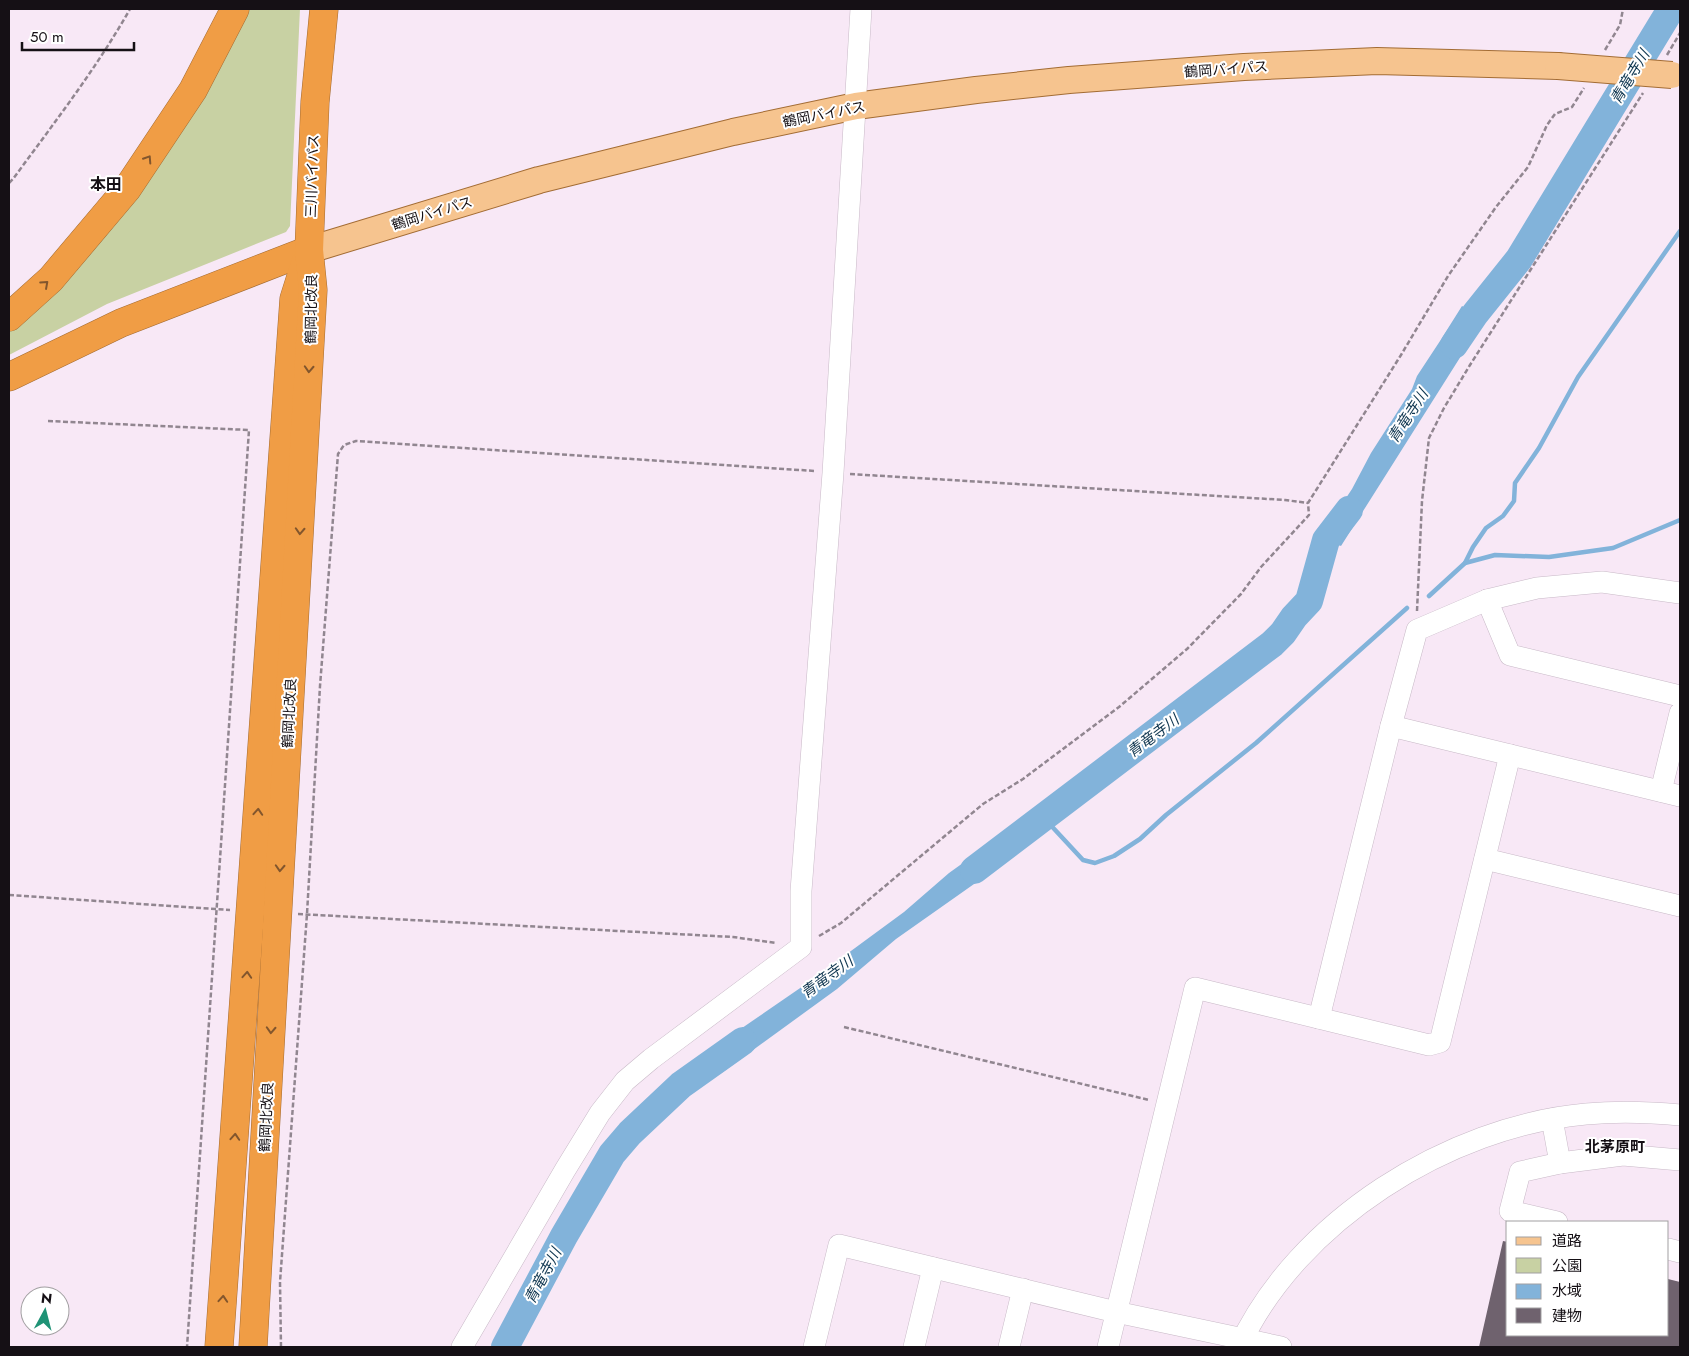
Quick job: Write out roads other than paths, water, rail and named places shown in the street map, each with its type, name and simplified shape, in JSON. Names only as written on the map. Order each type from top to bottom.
[{"type":"highway","points":[[9,317],[51,279],[127,190],[193,90],[235,9]]},
{"type":"highway","name":"三川バイパス","points":[[308,9],[315,102]]},
{"type":"highway","name":"三川バイパス","points":[[310,250],[315,102],[324,9]]},
{"type":"highway","name":"鶴岡バイパス","points":[[9,377],[121,323],[310,250]]},
{"type":"highway","name":"鶴岡北改良","points":[[253,1347],[264,913],[294,299],[310,250]]},
{"type":"highway","name":"鶴岡北改良","points":[[219,1347],[264,913]]},
{"type":"main road","name":"鶴岡バイパス","points":[[310,250],[540,180],[733,132],[856,106],[976,90],[1069,80],[1244,67],[1377,60],[1672,70]]},
{"type":"street","points":[[462,1347],[565,1170],[600,1113],[625,1081],[651,1059],[801,947],[801,891],[833,472],[861,9]]},
{"type":"street","points":[[1320,1018],[1391,726],[1417,630],[1487,600],[1538,588],[1602,582],[1680,593]]},
{"type":"street","points":[[1487,600],[1510,655],[1680,696]]},
{"type":"street","points":[[1391,726],[1671,794],[1680,712]]},
{"type":"street","points":[[1108,1347],[1195,988],[1428,1045],[1440,1042],[1510,755]]},
{"type":"street","points":[[1484,859],[1680,906]]},
{"type":"street","points":[[1241,1343],[1268,1298],[1298,1259],[1327,1230],[1398,1177],[1478,1138],[1518,1126],[1584,1114],[1613,1112],[1680,1115]]},
{"type":"street","points":[[1552,1119],[1560,1163]]},
{"type":"street","points":[[1553,1221],[1510,1211],[1520,1172],[1560,1163],[1624,1155],[1680,1160]]},
{"type":"street","points":[[814,1347],[839,1245],[1241,1343],[1281,1347]]},
{"type":"street","points":[[914,1347],[933,1268]]},
{"type":"street","points":[[1009,1347],[1023,1289]]},
{"type":"water","points":[[1462,306],[1485,318],[1341,546],[1320,537],[1352,489],[1371,453],[1412,389],[1417,376]]},
{"type":"water","points":[[995,840],[1010,857],[896,939],[837,989],[720,1074],[708,1055],[729,1037],[806,984],[904,912],[949,873]]},
{"type":"waterway","name":"青竜寺川","points":[[1454,345],[1475,314],[1519,259],[1671,9]]},
{"type":"waterway","points":[[1429,596],[1465,563],[1486,528],[1503,516],[1514,501],[1515,483],[1539,448],[1578,377],[1680,231]]},
{"type":"waterway","name":"青竜寺川","points":[[974,870],[1272,644],[1309,601],[1326,540],[1349,510]]},
{"type":"waterway","points":[[1465,563],[1495,555],[1549,557],[1613,548],[1680,520]]},
{"type":"waterway","points":[[1044,818],[1083,860],[1095,863],[1114,856],[1140,839],[1166,815],[1256,743],[1407,608]]},
{"type":"waterway","name":"青竜寺川","points":[[505,1347],[564,1236],[612,1154],[630,1133],[681,1085],[743,1041]]},
{"type":"district","name":"本田","points":[[106,184]]},
{"type":"district","name":"北茅原町","points":[[1615,1147]]}]
